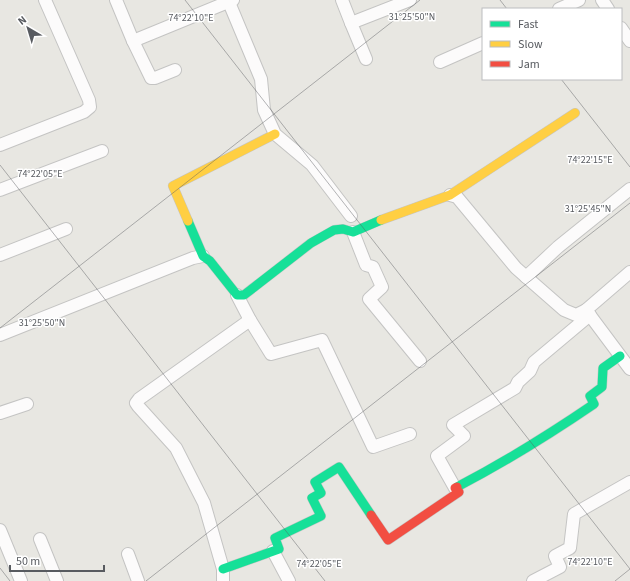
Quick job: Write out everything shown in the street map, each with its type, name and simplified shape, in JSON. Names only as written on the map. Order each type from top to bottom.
[{"type":"street","points":[[0,145],[84,112],[90,107],[90,100],[45,0]]},
{"type":"street","points":[[116,0],[133,41],[151,78],[156,78],[175,70]]},
{"type":"street","points":[[342,0],[366,59]]},
{"type":"street","points":[[351,23],[410,0]]},
{"type":"street","points":[[561,8],[579,0]]},
{"type":"street","points":[[133,41],[230,1],[261,79],[264,110],[275,134],[312,166],[351,216]]},
{"type":"street","points":[[622,29],[630,41]]},
{"type":"street","points":[[440,62],[482,43]]},
{"type":"street","points":[[237,295],[244,295],[311,243],[334,230],[343,229],[353,232],[450,195],[575,112]]},
{"type":"street","points":[[275,134],[173,186],[203,256],[210,261],[237,295],[250,320],[271,354],[322,340],[373,447],[410,434]]},
{"type":"street","points":[[0,190],[102,151]]},
{"type":"street","points":[[526,277],[558,247],[630,189]]},
{"type":"street","points":[[450,195],[457,197],[516,268],[564,310],[576,315],[588,312]]},
{"type":"street","points":[[0,255],[66,229]]},
{"type":"street","points":[[353,232],[366,265],[373,267],[382,287],[369,299],[420,361]]},
{"type":"street","points":[[0,335],[186,261],[203,256]]},
{"type":"street","points":[[223,568],[278,549],[275,538],[321,516],[312,498],[321,493],[315,482],[339,468],[388,540],[459,492],[455,488],[437,456],[464,436],[453,425],[515,388],[518,382],[530,370],[534,362],[630,272]]},
{"type":"street","points":[[455,488],[499,465],[553,432],[594,404],[590,396],[602,387],[603,368],[626,360],[588,312]]},
{"type":"street","points":[[223,581],[223,568],[204,503],[176,448],[136,403],[139,399],[250,320]]},
{"type":"street","points":[[0,413],[28,404]]},
{"type":"street","points":[[533,581],[560,567],[555,556],[570,548],[574,514],[630,482]]},
{"type":"street","points":[[0,530],[21,581]]},
{"type":"street","points":[[40,539],[57,581]]},
{"type":"street","points":[[273,551],[289,581]]},
{"type":"street","points":[[128,554],[138,581]]},
{"type":"traffic: fast","points":[[188,221],[203,256],[210,261],[237,295],[244,295],[311,243],[334,230],[343,229],[353,232],[381,220]]},
{"type":"traffic: fast","points":[[457,487],[527,447],[594,404],[590,396],[602,387],[603,368],[620,356]]},
{"type":"traffic: fast","points":[[223,569],[279,549],[275,538],[321,516],[312,498],[321,493],[315,482],[339,467],[371,515]]},
{"type":"traffic: slow","points":[[381,220],[450,195],[575,113]]},
{"type":"traffic: slow","points":[[188,221],[173,186],[275,134]]},
{"type":"traffic: jam","points":[[371,515],[388,540],[459,492],[455,488],[457,487]]}]
